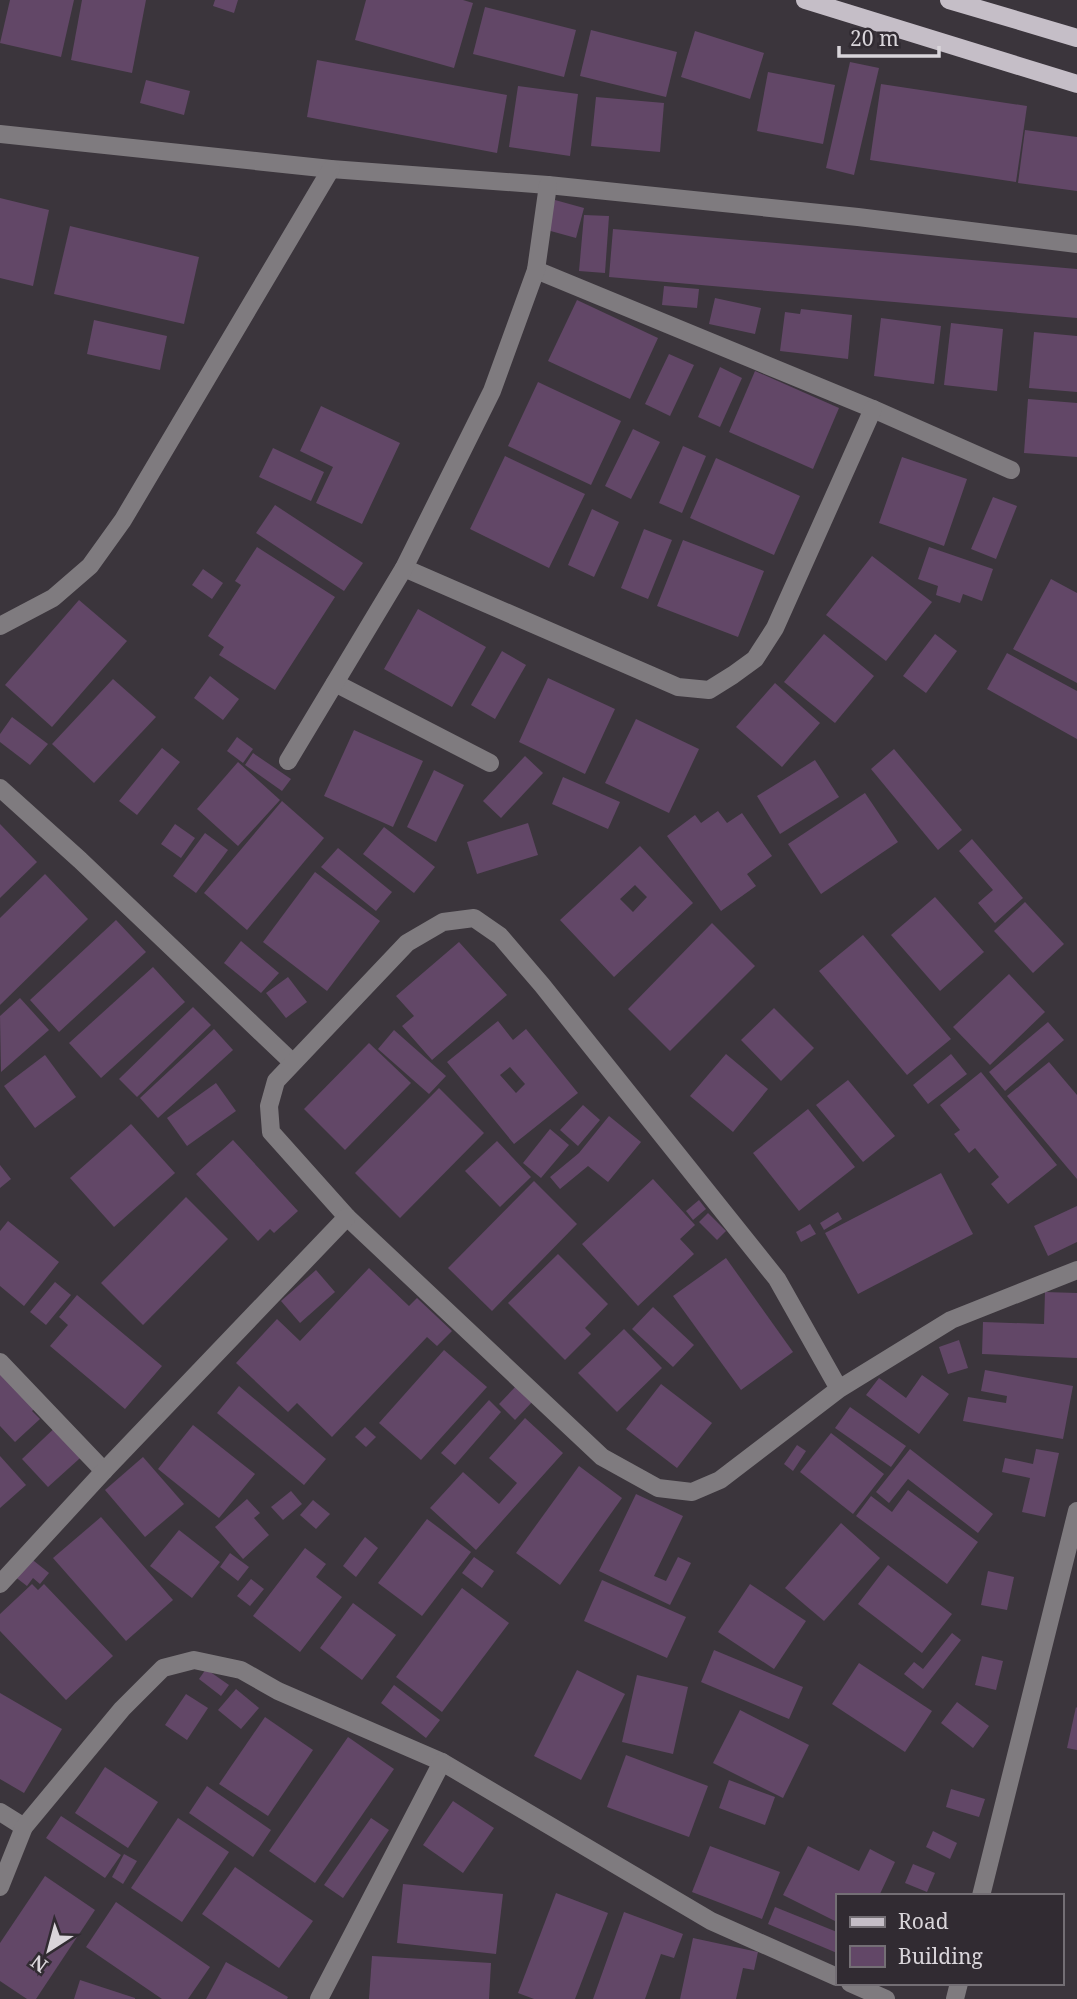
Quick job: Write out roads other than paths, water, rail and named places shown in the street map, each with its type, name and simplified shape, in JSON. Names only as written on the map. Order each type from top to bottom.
[{"type":"main road","points":[[805,0],[1077,84]]},
{"type":"main road","points":[[949,0],[1077,37]]},
{"type":"street","points":[[0,134],[331,169],[548,185],[1077,244]]},
{"type":"street","points":[[0,626],[53,598],[90,566],[122,520],[331,169]]},
{"type":"street","points":[[288,761],[404,568],[492,391],[537,270],[548,185]]},
{"type":"street","points":[[537,270],[873,409],[1011,470]]},
{"type":"street","points":[[404,568],[678,687],[709,690],[755,659],[775,628],[873,409]]},
{"type":"street","points":[[335,683],[490,763]]},
{"type":"street","points":[[0,788],[80,860],[292,1062]]},
{"type":"street","points":[[839,1389],[778,1279],[542,985],[500,936],[474,918],[443,922],[407,943],[276,1081],[269,1106],[271,1132],[347,1217],[603,1457],[658,1488],[692,1492],[720,1480],[839,1389],[951,1320],[1077,1270]]},
{"type":"street","points":[[0,1584],[347,1217]]},
{"type":"street","points":[[0,1362],[104,1471]]},
{"type":"street","points":[[981,1894],[1077,1510]]},
{"type":"street","points":[[0,1887],[24,1827],[122,1709],[163,1668],[194,1660],[241,1670],[278,1691],[442,1762],[711,1921],[836,1977]]},
{"type":"street","points":[[318,1999],[442,1762]]},
{"type":"street","points":[[0,1812],[24,1827]]},
{"type":"street","points":[[854,1985],[886,1999]]}]
